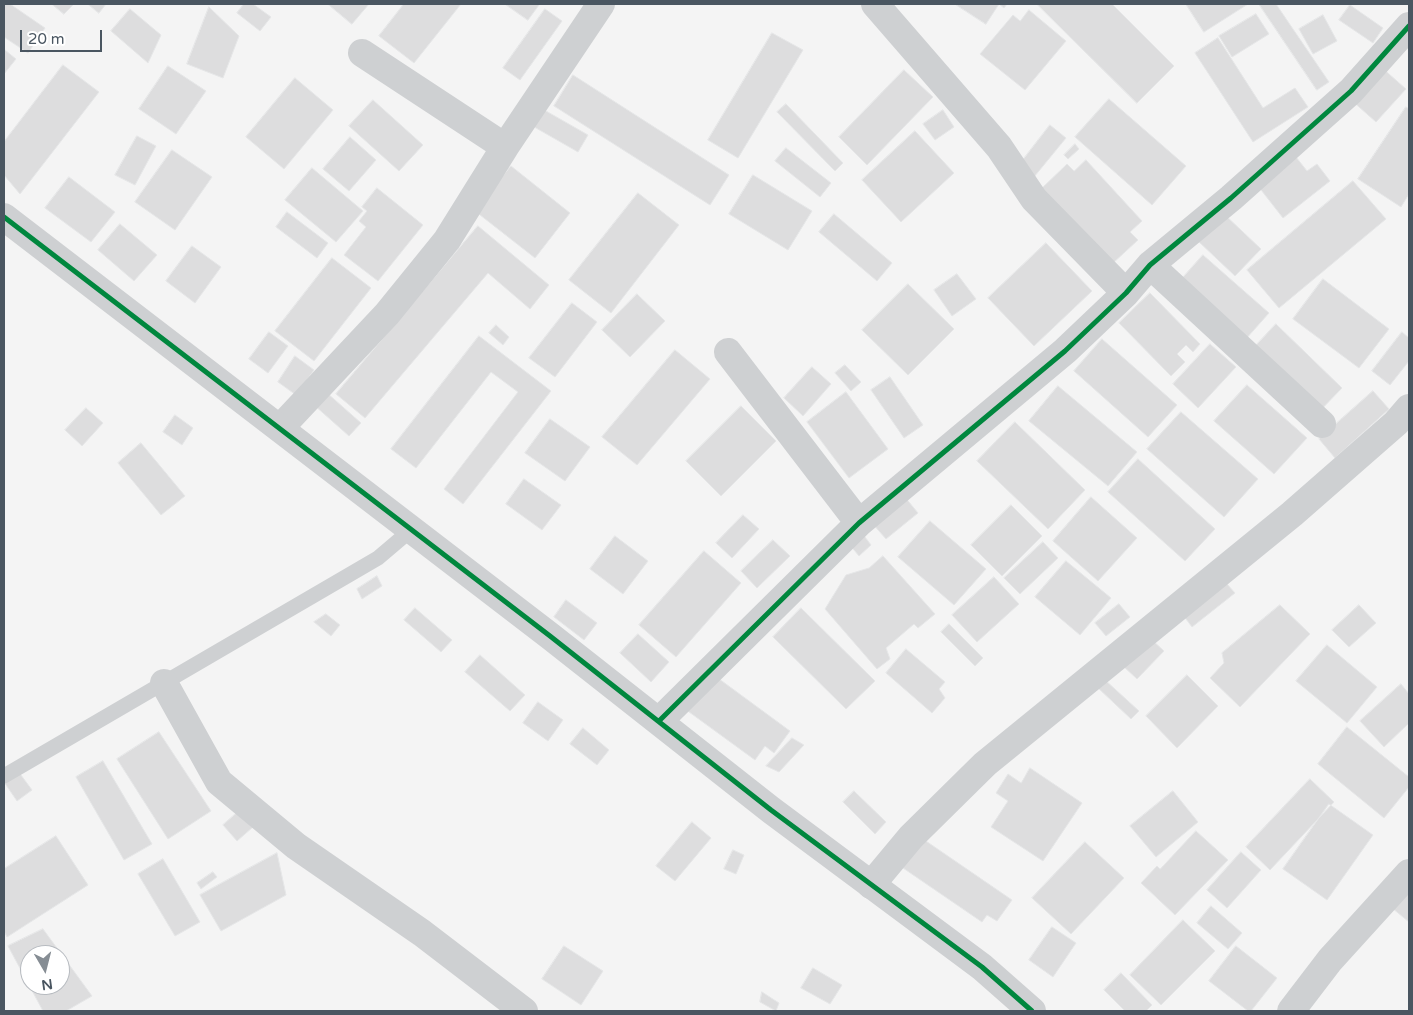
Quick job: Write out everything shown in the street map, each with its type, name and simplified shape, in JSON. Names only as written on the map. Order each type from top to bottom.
[{"type":"street","points":[[280,428],[386,314],[447,240],[505,147],[601,4]]},
{"type":"street","points":[[875,4],[999,147],[1034,199],[1126,293]]},
{"type":"street","points":[[659,722],[859,522],[1058,358],[1126,293],[1150,266],[1231,198],[1351,91],[1409,26]]},
{"type":"street","points":[[362,53],[505,147]]},
{"type":"street","points":[[4,217],[871,885],[982,967],[1032,1011]]},
{"type":"street","points":[[1150,266],[1322,424]]},
{"type":"street","points":[[728,352],[859,522]]},
{"type":"street","points":[[871,885],[911,837],[985,764],[1292,514],[1396,423],[1409,408]]},
{"type":"street","points":[[164,683],[219,782],[296,846],[422,933],[524,1011]]},
{"type":"street","points":[[1290,1011],[1330,960],[1409,873]]},
{"type":"lane","points":[[4,776],[378,558],[411,530]]},
{"type":"building","points":[[4,4],[10,4],[45,28],[28,53],[4,37]]},
{"type":"building","points":[[52,4],[74,4],[64,14]]},
{"type":"building","points":[[88,4],[106,4],[99,13]]},
{"type":"building","points":[[244,4],[253,4],[271,17],[260,31],[237,13]]},
{"type":"building","points":[[328,4],[369,4],[352,24]]},
{"type":"building","points":[[404,4],[461,4],[414,63],[379,36]]},
{"type":"building","points":[[505,4],[537,4],[539,5],[528,20]]},
{"type":"building","points":[[955,4],[999,4],[986,24]]},
{"type":"building","points":[[999,4],[1007,4],[1004,8]]},
{"type":"building","points":[[1037,4],[1112,4],[1174,66],[1137,103]]},
{"type":"building","points":[[1186,4],[1248,4],[1204,32]]},
{"type":"building","points":[[1259,4],[1276,4],[1329,82],[1317,90]]},
{"type":"building","points":[[1350,5],[1383,28],[1373,43],[1339,20]]},
{"type":"building","points":[[209,7],[239,36],[223,78],[187,64]]},
{"type":"building","points":[[130,9],[161,35],[148,63],[111,31]]},
{"type":"building","points":[[545,9],[562,21],[520,80],[503,68]]},
{"type":"building","points":[[1029,10],[1066,41],[1025,90],[980,54],[1013,15],[1020,21]]},
{"type":"building","points":[[1256,14],[1269,34],[1232,57],[1219,36]]},
{"type":"building","points":[[1323,15],[1337,41],[1313,54],[1299,29]]},
{"type":"building","points":[[772,33],[803,50],[738,158],[708,140]]},
{"type":"building","points":[[1218,38],[1263,108],[1295,88],[1308,107],[1253,142],[1195,53]]},
{"type":"building","points":[[4,51],[16,59],[4,74]]},
{"type":"building","points":[[63,65],[99,92],[20,194],[4,175],[4,142]]},
{"type":"building","points":[[168,66],[206,91],[176,134],[139,109]]},
{"type":"building","points":[[1380,66],[1406,89],[1376,122],[1350,99]]},
{"type":"building","points":[[904,70],[933,97],[867,165],[839,137]]},
{"type":"building","points":[[573,75],[729,175],[710,205],[554,106]]},
{"type":"building","points":[[295,78],[333,110],[284,169],[246,137]]},
{"type":"building","points":[[1109,99],[1186,166],[1152,205],[1075,137]]},
{"type":"building","points":[[373,100],[423,145],[399,171],[349,126]]},
{"type":"building","points":[[786,104],[843,163],[835,171],[777,112]]},
{"type":"building","points":[[539,107],[588,135],[578,152],[529,124]]},
{"type":"building","points":[[1406,107],[1409,109],[1409,194],[1401,207],[1358,179]]},
{"type":"building","points":[[943,110],[954,127],[935,140],[923,124]]},
{"type":"building","points":[[1050,125],[1066,138],[1034,177],[1019,165]]},
{"type":"building","points":[[915,131],[954,173],[901,222],[862,180]]},
{"type":"building","points":[[137,136],[156,146],[135,185],[115,175]]},
{"type":"building","points":[[350,137],[376,160],[349,191],[323,169]]},
{"type":"building","points":[[1075,144],[1079,149],[1068,159],[1064,155]]},
{"type":"building","points":[[786,148],[831,183],[820,197],[775,161]]},
{"type":"building","points":[[172,150],[212,177],[175,230],[135,202]]},
{"type":"building","points":[[1296,157],[1307,171],[1317,164],[1330,181],[1283,218],[1258,186]]},
{"type":"building","points":[[1086,160],[1142,221],[1130,232],[1138,240],[1112,264],[1041,189],[1067,164],[1074,171]]},
{"type":"building","points":[[511,166],[570,213],[535,258],[475,211]]},
{"type":"building","points":[[312,168],[363,211],[336,242],[285,200]]},
{"type":"building","points":[[753,175],[812,211],[788,250],[729,214]]},
{"type":"building","points":[[69,177],[115,212],[91,242],[45,208]]},
{"type":"building","points":[[1353,181],[1386,219],[1279,308],[1247,270]]},
{"type":"building","points":[[377,188],[423,225],[378,281],[344,255],[366,227],[359,221],[367,211],[362,207]]},
{"type":"building","points":[[638,193],[679,225],[611,313],[569,280]]},
{"type":"building","points":[[287,212],[328,243],[317,258],[276,227]]},
{"type":"building","points":[[834,214],[892,263],[877,281],[819,232]]},
{"type":"building","points":[[1224,214],[1261,249],[1235,276],[1198,241]]},
{"type":"building","points":[[120,224],[157,255],[134,281],[98,250]]},
{"type":"building","points":[[478,226],[549,285],[530,309],[488,273],[365,418],[336,394]]},
{"type":"building","points":[[1046,243],[1092,291],[1034,346],[988,298]]},
{"type":"building","points":[[192,246],[221,267],[195,303],[166,281]]},
{"type":"building","points":[[1203,255],[1269,313],[1245,340],[1179,282]]},
{"type":"building","points":[[332,258],[371,288],[314,361],[275,331]]},
{"type":"building","points":[[957,274],[976,299],[952,316],[934,290]]},
{"type":"building","points":[[1323,279],[1389,329],[1359,368],[1293,319]]},
{"type":"building","points":[[908,284],[954,329],[908,375],[862,330]]},
{"type":"building","points":[[1150,293],[1200,344],[1193,352],[1186,345],[1177,354],[1185,362],[1171,376],[1119,323]]},
{"type":"building","points":[[637,294],[665,321],[630,357],[602,330]]},
{"type":"building","points":[[572,303],[597,322],[555,377],[529,358]]},
{"type":"building","points":[[1276,324],[1342,388],[1315,416],[1249,353]]},
{"type":"building","points":[[496,325],[509,337],[503,345],[489,333]]},
{"type":"building","points":[[269,332],[288,346],[268,373],[249,359]]},
{"type":"building","points":[[1402,332],[1409,338],[1409,361],[1390,385],[1372,371]]},
{"type":"building","points":[[479,336],[551,391],[463,504],[444,489],[518,392],[491,372],[416,468],[391,449]]},
{"type":"building","points":[[1102,339],[1177,405],[1148,437],[1074,371]]},
{"type":"building","points":[[1210,344],[1236,367],[1198,408],[1173,384]]},
{"type":"building","points":[[675,350],[710,379],[637,465],[602,437]]},
{"type":"building","points":[[295,356],[314,370],[296,395],[278,382]]},
{"type":"building","points":[[845,365],[861,382],[851,391],[835,373]]},
{"type":"building","points":[[812,367],[831,384],[803,416],[784,398]]},
{"type":"building","points":[[890,377],[923,425],[904,438],[871,390]]},
{"type":"building","points":[[1247,385],[1307,438],[1274,474],[1214,421]]},
{"type":"building","points":[[1058,386],[1137,452],[1108,486],[1029,421]]},
{"type":"building","points":[[1373,391],[1389,409],[1335,458],[1319,439]]},
{"type":"building","points":[[326,392],[361,423],[349,436],[314,405]]},
{"type":"building","points":[[846,392],[888,449],[849,478],[807,422]]},
{"type":"building","points":[[741,406],[776,441],[721,496],[686,461]]},
{"type":"building","points":[[86,408],[103,423],[82,446],[65,430]]},
{"type":"building","points":[[1181,412],[1258,479],[1224,517],[1147,449]]},
{"type":"building","points":[[175,415],[193,428],[182,445],[163,432]]},
{"type":"building","points":[[550,419],[590,447],[565,481],[525,453]]},
{"type":"building","points":[[1015,422],[1085,490],[1048,529],[977,461]]},
{"type":"building","points":[[141,443],[185,496],[161,515],[118,463]]},
{"type":"building","points":[[1138,459],[1215,529],[1185,561],[1108,492]]},
{"type":"building","points":[[524,479],[561,505],[542,530],[506,504]]},
{"type":"building","points":[[904,496],[918,513],[886,539],[872,523]]},
{"type":"building","points":[[1091,497],[1137,538],[1098,581],[1053,541]]},
{"type":"building","points":[[1011,505],[1042,536],[1002,576],[971,545]]},
{"type":"building","points":[[743,515],[759,529],[732,558],[716,543]]},
{"type":"building","points":[[930,521],[986,569],[954,605],[898,557]]},
{"type":"building","points":[[862,533],[871,545],[859,556],[849,544]]},
{"type":"building","points":[[615,536],[648,561],[623,594],[590,569]]},
{"type":"building","points":[[773,540],[790,556],[757,588],[741,571]]},
{"type":"building","points":[[1043,542],[1058,558],[1020,594],[1004,578]]},
{"type":"building","points":[[704,551],[741,583],[676,657],[639,625]]},
{"type":"building","points":[[883,556],[935,614],[918,628],[914,624],[886,648],[890,659],[877,669],[825,609],[846,575],[869,568]]},
{"type":"building","points":[[1066,561],[1111,598],[1080,635],[1035,597]]},
{"type":"building","points":[[1219,575],[1235,593],[1192,627],[1177,607]]},
{"type":"building","points":[[377,576],[382,586],[362,599],[357,589]]},
{"type":"building","points":[[994,577],[1019,604],[977,642],[952,615]]},
{"type":"building","points":[[566,600],[597,623],[584,640],[554,617]]},
{"type":"building","points":[[1119,604],[1130,617],[1106,636],[1095,623]]},
{"type":"building","points":[[1280,605],[1310,634],[1240,707],[1210,678],[1224,663],[1222,653]]},
{"type":"building","points":[[1359,605],[1376,623],[1349,647],[1332,630]]},
{"type":"building","points":[[415,608],[452,640],[441,652],[404,620]]},
{"type":"building","points":[[801,608],[875,681],[846,709],[773,637]]},
{"type":"building","points":[[326,614],[340,625],[331,636],[314,622]]},
{"type":"building","points":[[949,624],[983,658],[975,666],[941,632]]},
{"type":"building","points":[[638,634],[669,662],[651,682],[620,653]]},
{"type":"building","points":[[1150,638],[1164,651],[1137,679],[1123,666]]},
{"type":"building","points":[[1327,645],[1377,687],[1347,723],[1296,681]]},
{"type":"building","points":[[906,649],[945,682],[939,689],[945,698],[932,713],[886,673]]},
{"type":"building","points":[[480,655],[525,695],[510,711],[465,672]]},
{"type":"building","points":[[711,673],[790,731],[774,753],[765,746],[755,760],[685,709]]},
{"type":"building","points":[[1187,675],[1218,706],[1177,748],[1146,716]]},
{"type":"building","points":[[1104,679],[1139,711],[1131,719],[1097,687]]},
{"type":"building","points":[[1401,684],[1409,694],[1409,723],[1384,747],[1360,721]]},
{"type":"building","points":[[538,702],[563,720],[548,741],[523,723]]},
{"type":"building","points":[[1347,727],[1409,777],[1409,787],[1384,818],[1318,764]]},
{"type":"building","points":[[583,728],[609,750],[597,765],[570,744]]},
{"type":"building","points":[[159,732],[211,811],[168,839],[117,759]]},
{"type":"building","points":[[792,738],[804,745],[779,772],[766,766]]},
{"type":"building","points":[[103,761],[152,844],[124,860],[76,777]]},
{"type":"building","points":[[1030,768],[1082,803],[1043,861],[991,827],[1008,801],[996,793],[1008,774],[1021,783]]},
{"type":"building","points":[[18,771],[32,790],[17,801],[4,782]]},
{"type":"building","points":[[1310,779],[1334,802],[1270,870],[1246,847]]},
{"type":"building","points":[[854,791],[886,822],[875,834],[843,802]]},
{"type":"building","points":[[1173,791],[1198,822],[1156,857],[1130,826]]},
{"type":"building","points":[[1329,804],[1373,835],[1327,900],[1283,869]]},
{"type":"building","points":[[239,811],[253,827],[237,841],[223,825]]},
{"type":"building","points":[[692,822],[711,838],[675,881],[656,866]]},
{"type":"building","points":[[1196,831],[1228,860],[1175,915],[1141,883],[1157,866],[1160,869]]},
{"type":"building","points":[[56,836],[88,885],[7,937],[4,931],[4,869]]},
{"type":"building","points":[[923,839],[1012,900],[997,921],[987,915],[982,922],[903,868]]},
{"type":"building","points":[[1085,842],[1124,878],[1071,934],[1032,898]]},
{"type":"building","points":[[733,850],[744,855],[736,874],[724,869]]},
{"type":"building","points":[[1241,852],[1261,870],[1227,908],[1207,890]]},
{"type":"building","points":[[277,853],[286,895],[221,931],[200,895]]},
{"type":"building","points":[[163,859],[200,922],[175,936],[138,874]]},
{"type":"building","points":[[213,872],[217,877],[201,889],[197,883]]},
{"type":"building","points":[[1409,886],[1409,922],[1392,908]]},
{"type":"building","points":[[1211,906],[1242,933],[1228,949],[1197,923]]},
{"type":"building","points":[[1183,920],[1215,951],[1161,1005],[1130,975]]},
{"type":"building","points":[[1052,927],[1076,943],[1053,977],[1029,960]]},
{"type":"building","points":[[43,929],[55,945],[20,945],[20,968],[8,946]]},
{"type":"building","points":[[564,946],[603,971],[581,1005],[542,979]]},
{"type":"building","points":[[1236,946],[1277,978],[1251,1011],[1248,1011],[1209,981]]},
{"type":"building","points":[[70,966],[92,996],[66,1011],[43,1011],[34,995],[70,995]]},
{"type":"building","points":[[813,968],[842,985],[830,1004],[801,988]]},
{"type":"building","points":[[1121,973],[1152,1005],[1146,1011],[1125,1011],[1104,990]]},
{"type":"building","points":[[762,992],[779,1003],[776,1011],[760,1002]]},
{"type":"cycle path","points":[[659,721],[859,523],[1065,351],[1126,293],[1150,265],[1231,198],[1351,91],[1409,26]]},
{"type":"cycle path","points":[[4,217],[550,636],[771,810],[982,967],[1032,1011]]}]
